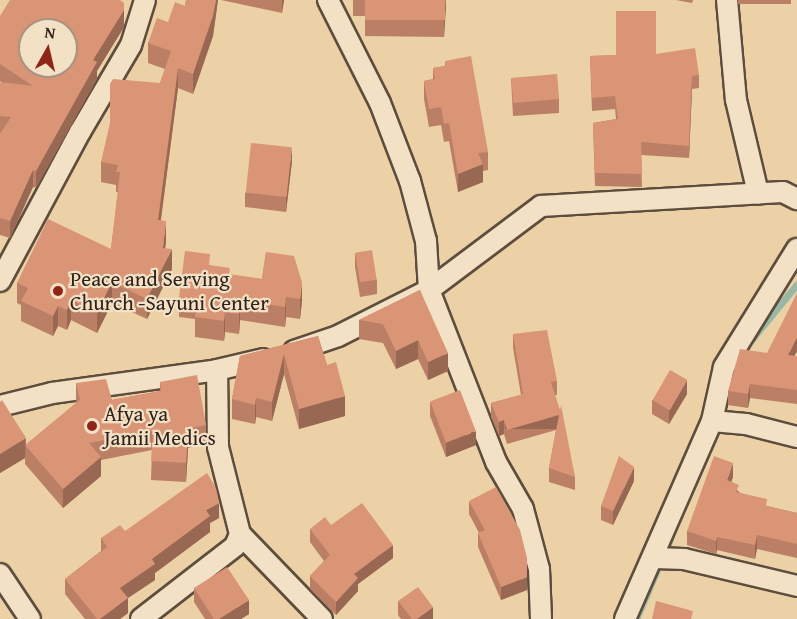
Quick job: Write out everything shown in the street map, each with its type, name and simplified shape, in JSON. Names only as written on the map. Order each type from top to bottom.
[{"type":"street","points":[[1,278],[132,45],[145,0]]},
{"type":"street","points":[[328,0],[380,103],[410,182],[426,241],[429,290],[496,462],[523,509],[539,569],[541,619]]},
{"type":"street","points":[[727,0],[736,100],[758,193]]},
{"type":"street","points":[[0,406],[52,393],[217,370],[338,336],[429,290],[541,206],[783,192],[797,199]]},
{"type":"street","points":[[625,619],[655,558],[712,421],[724,367],[797,249]]},
{"type":"street","points":[[217,370],[218,447],[240,534],[322,619]]},
{"type":"street","points":[[712,421],[746,424],[797,437]]},
{"type":"street","points":[[141,619],[236,546],[240,534]]},
{"type":"street","points":[[655,558],[684,559],[797,586]]},
{"type":"street","points":[[0,574],[30,619]]},
{"type":"building","points":[[10,0],[120,0],[124,3],[124,10],[93,60],[97,62],[36,171],[33,170],[10,221],[0,218],[0,134],[11,117],[0,116],[1,82],[33,86],[21,78],[78,78],[78,18],[18,18],[18,76],[0,64],[0,16]]},
{"type":"building","points":[[186,0],[216,0],[213,16],[193,74],[178,68],[158,220],[166,221],[163,248],[172,249],[147,299],[112,282],[97,313],[71,300],[67,310],[58,306],[53,316],[21,301],[28,288],[17,283],[48,219],[111,249],[120,172],[116,172],[118,165],[101,162],[110,123],[110,84],[113,79],[160,83],[171,51],[148,43],[157,18],[168,22],[175,2],[185,6]]},
{"type":"building","points":[[365,0],[445,0],[445,20],[365,20]]},
{"type":"building","points":[[616,11],[656,11],[656,54],[695,48],[699,75],[692,76],[689,146],[641,142],[642,174],[595,173],[593,123],[618,119],[615,96],[592,98],[590,56],[616,55]]},
{"type":"building","points":[[471,56],[488,152],[478,153],[483,164],[458,174],[449,123],[444,124],[441,107],[429,109],[424,81],[435,79],[433,68],[446,66],[445,61]]},
{"type":"building","points":[[557,74],[559,99],[513,103],[511,78]]},
{"type":"building","points":[[251,143],[292,147],[287,197],[246,193]]},
{"type":"building","points":[[372,250],[377,280],[360,282],[355,253]]},
{"type":"building","points":[[185,251],[210,254],[209,265],[230,268],[229,274],[262,279],[266,252],[294,256],[302,282],[300,299],[286,297],[285,307],[240,300],[239,314],[225,312],[224,321],[195,317],[198,300],[179,297]]},
{"type":"building","points":[[420,290],[448,353],[428,362],[418,340],[396,351],[383,324],[359,320]]},
{"type":"building","points":[[797,293],[797,337],[788,355],[797,356],[797,390],[750,384],[748,394],[728,391],[740,349],[767,353]]},
{"type":"building","points":[[547,330],[557,381],[551,382],[560,410],[561,405],[575,477],[549,468],[559,415],[507,430],[504,420],[499,422],[491,403],[523,394],[513,334]]},
{"type":"building","points":[[318,336],[327,365],[336,362],[345,396],[299,409],[284,354],[272,402],[256,398],[255,405],[232,399],[240,356]]},
{"type":"building","points":[[670,370],[687,380],[670,410],[652,400]]},
{"type":"building","points":[[197,375],[206,425],[188,429],[186,463],[151,461],[153,431],[89,443],[101,457],[63,489],[25,445],[80,400],[76,383],[106,379],[112,400],[161,391],[160,382]]},
{"type":"building","points":[[460,390],[476,431],[446,443],[430,401]]},
{"type":"building","points":[[2,400],[26,438],[0,454],[0,402]]},
{"type":"building","points":[[619,456],[634,467],[613,511],[601,506]]},
{"type":"building","points":[[714,456],[733,463],[727,480],[739,485],[736,492],[767,499],[766,506],[797,513],[797,544],[757,535],[755,545],[717,537],[716,541],[687,531]]},
{"type":"building","points":[[207,473],[216,488],[219,503],[206,510],[210,516],[152,559],[155,564],[120,588],[128,598],[97,619],[65,579],[107,547],[101,538],[120,525],[125,531]]},
{"type":"building","points":[[496,487],[520,530],[527,558],[527,577],[501,587],[478,533],[485,530],[469,501]]},
{"type":"building","points":[[362,503],[393,545],[354,574],[358,578],[336,602],[310,576],[330,555],[310,529],[325,517],[331,525]]},
{"type":"building","points":[[227,567],[249,600],[219,619],[214,619],[194,588]]},
{"type":"building","points":[[418,587],[433,607],[417,619],[412,619],[398,601]]},
{"type":"building","points":[[656,601],[693,611],[691,619],[652,619]]},
{"type":"waterway","points":[[751,340],[797,284]]},
{"type":"waterway","points":[[636,619],[670,539]]},
{"type":"place","name":"Peace and Serving Church -Sayuni Center","points":[[58,291]]},
{"type":"place","name":"Afya ya Jamii Medics","points":[[92,426]]}]
